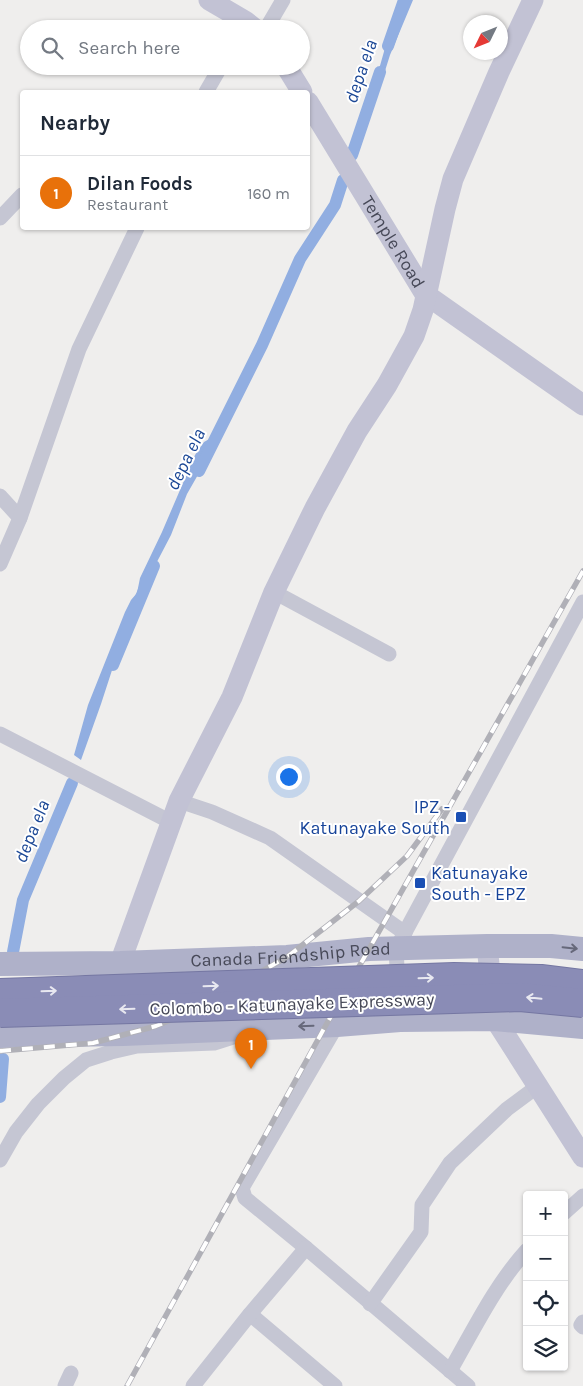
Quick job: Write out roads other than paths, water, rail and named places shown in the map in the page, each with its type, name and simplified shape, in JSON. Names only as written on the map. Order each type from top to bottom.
[{"type":"highway","name":"Colombo - Katunayake Expressway","points":[[0,993],[454,977],[540,979],[583,984]]},
{"type":"highway","name":"Colombo - Katunayake Expressway","points":[[0,1013],[520,997],[583,1003]]},
{"type":"main road","name":"Canada Friendship Road","points":[[0,964],[120,963],[287,957],[400,941],[487,946],[551,946],[583,949]]},
{"type":"main road","points":[[0,1036],[123,1034],[337,1025],[400,1020],[495,1019],[583,1027]]},
{"type":"street","points":[[209,0],[238,20]]},
{"type":"street","points":[[271,20],[283,0]]},
{"type":"street","points":[[120,963],[179,801],[232,697],[274,592],[315,508],[357,431],[404,355],[418,324],[444,209],[453,179],[495,80],[533,0]]},
{"type":"street","points":[[207,90],[216,75]]},
{"type":"street","points":[[292,75],[301,90]]},
{"type":"street","name":"Temple Road","points":[[310,105],[425,294],[583,405]]},
{"type":"street","points":[[0,218],[20,197]]},
{"type":"street","points":[[0,564],[20,518],[79,349],[135,230]]},
{"type":"street","points":[[0,496],[20,518]]},
{"type":"street","points":[[274,592],[388,654]]},
{"type":"street","points":[[400,1020],[400,941],[583,602]]},
{"type":"street","points":[[0,734],[171,822]]},
{"type":"street","points":[[179,801],[212,812],[270,838],[400,941]]},
{"type":"street","points":[[487,946],[495,1019],[583,1157]]},
{"type":"street","points":[[337,1025],[242,1188],[245,1198],[468,1386]]},
{"type":"street","points":[[0,1160],[16,1132],[38,1104],[64,1078],[86,1060],[137,1046],[214,1043],[241,1034],[247,1028]]},
{"type":"street","points":[[370,1304],[421,1232],[422,1205],[450,1163],[507,1109],[538,1086]]},
{"type":"street","points":[[568,1209],[583,1196]]},
{"type":"street","points":[[200,1383],[250,1314],[306,1248]]},
{"type":"street","points":[[450,1371],[494,1295],[523,1254]]},
{"type":"street","points":[[250,1314],[335,1386]]},
{"type":"street","points":[[583,1322],[583,1327]]},
{"type":"water","points":[[406,0],[413,0],[390,55],[379,90],[374,87],[385,48]]},
{"type":"water","points":[[211,438],[209,449],[199,473],[187,494],[171,535],[148,579],[143,596],[129,618],[81,760],[74,755],[88,705],[125,612],[137,593],[140,578],[195,455],[204,442]]},
{"type":"waterway","name":"depa ela","points":[[388,46],[404,0]]},
{"type":"waterway","name":"depa ela","points":[[352,155],[380,72]]},
{"type":"waterway","name":"depa ela","points":[[199,471],[262,345],[300,259],[335,205],[343,180]]},
{"type":"waterway","name":"depa ela","points":[[113,665],[154,566]]},
{"type":"waterway","name":"depa ela","points":[[13,952],[23,900],[72,783]]},
{"type":"waterway","name":"depa ela","points":[[0,1097],[3,1059]]},
{"type":"railway","points":[[127,1386],[326,1025],[583,571]]},
{"type":"railway","points":[[0,1051],[93,1043],[156,1026],[188,1013],[287,957],[359,901],[407,856],[442,809]]},
{"type":"place","name":"IPZ - Katunayake South","points":[[461,817]]},
{"type":"place","name":"Katunayake South - EPZ","points":[[420,883]]},
{"type":"place","name":"Dilan Foods","points":[[251,1069]]}]
